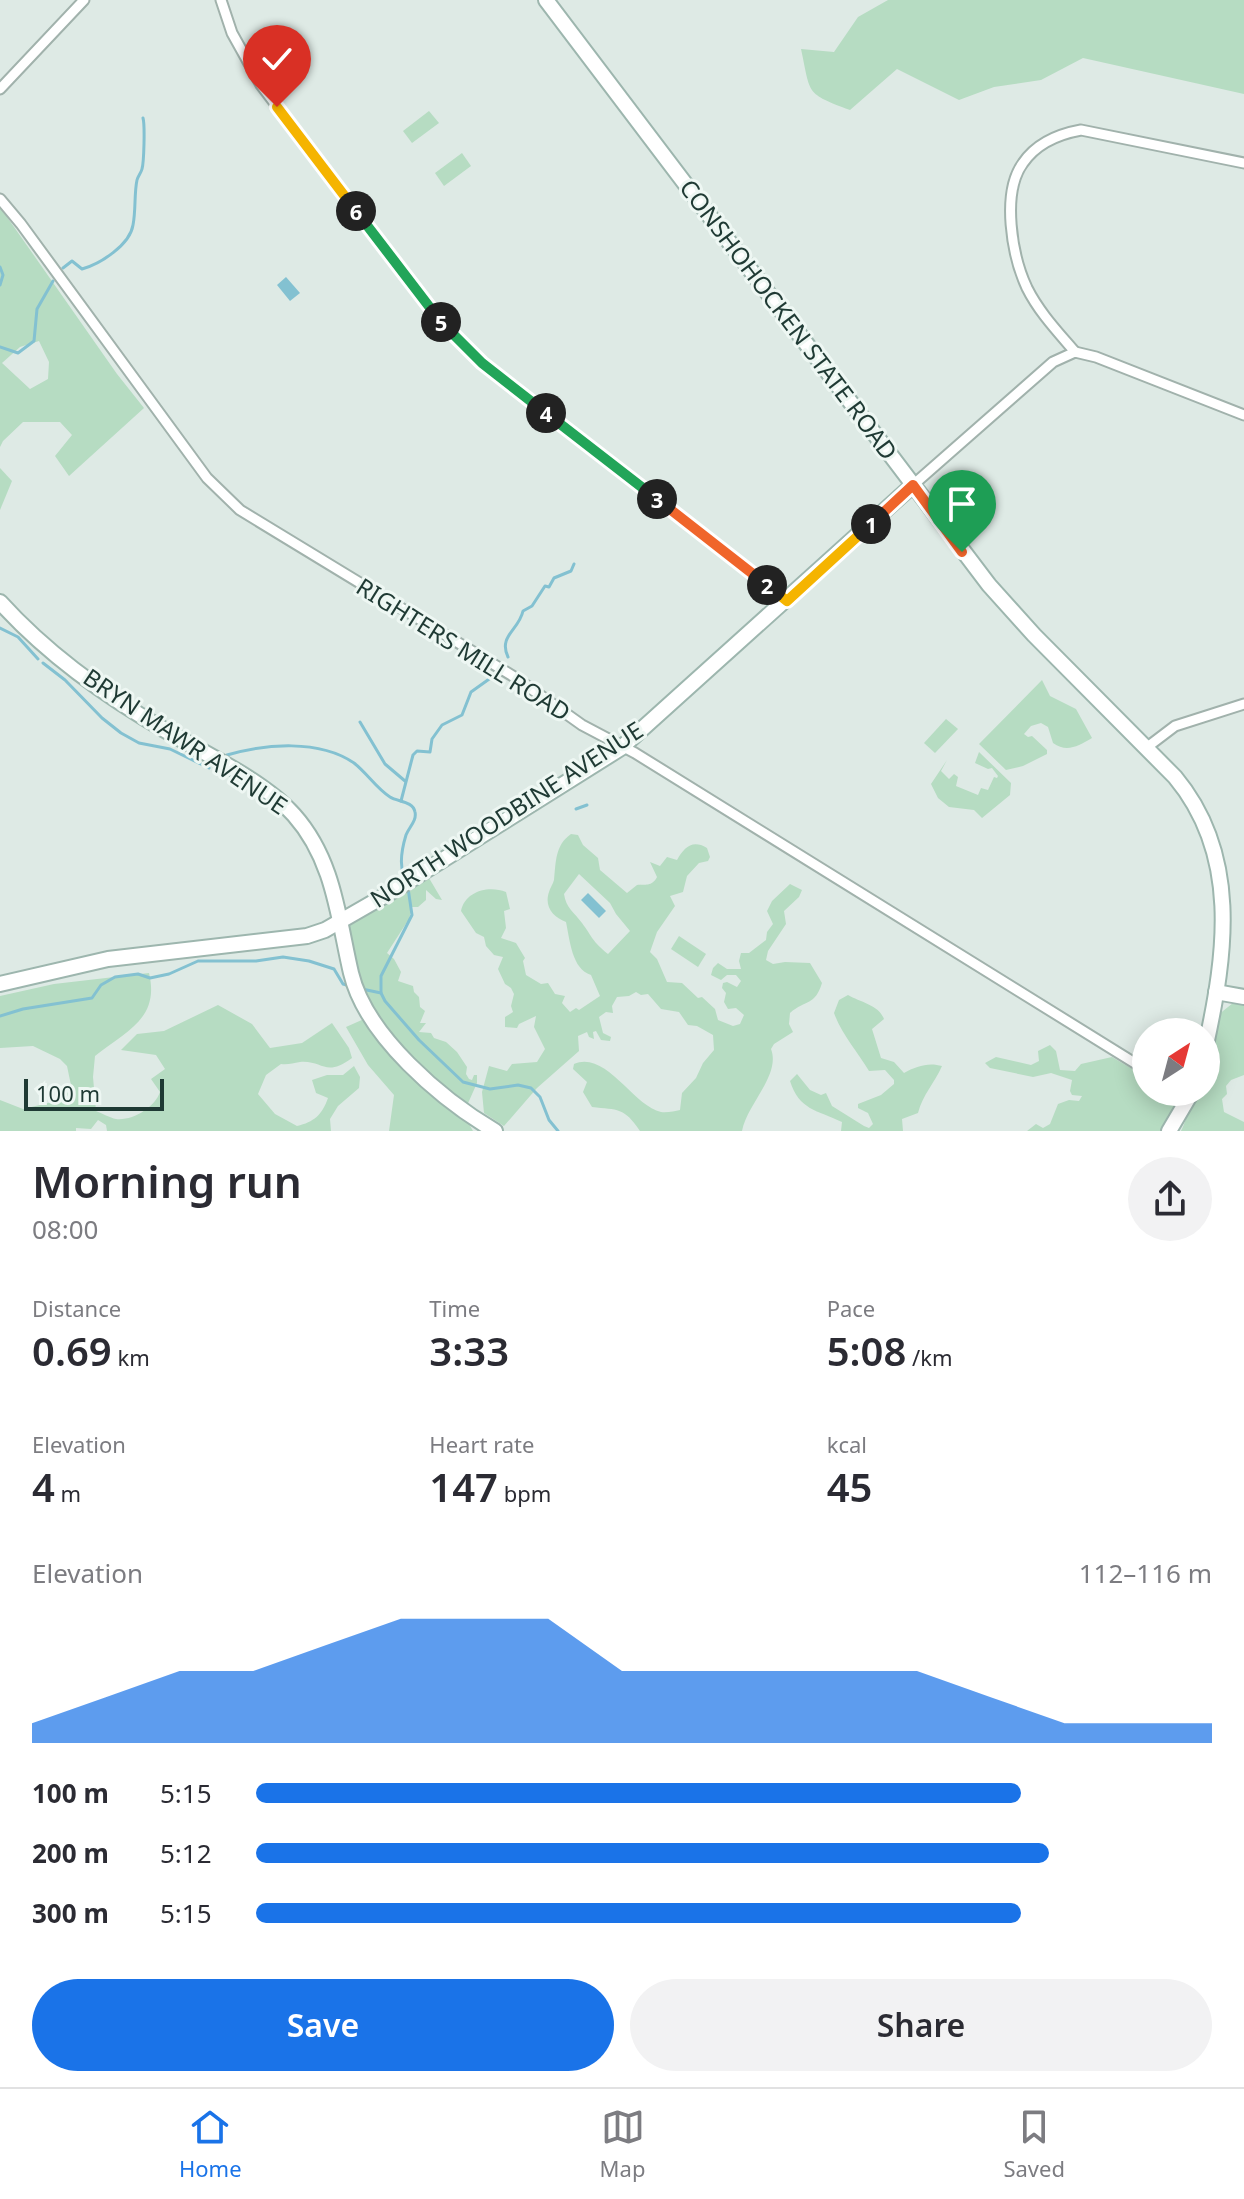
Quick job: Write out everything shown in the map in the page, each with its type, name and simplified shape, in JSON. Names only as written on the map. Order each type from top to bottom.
[{"type":"street","points":[[0,89],[84,0]]},
{"type":"street","points":[[221,0],[234,38],[261,85],[457,340],[482,363],[787,601]]},
{"type":"street","name":"CONSHOHOCKEN STATE ROAD","points":[[546,0],[1006,606],[1193,799],[1211,839],[1223,905],[1221,956],[1211,1018]]},
{"type":"street","points":[[1244,163],[1081,130],[1059,134],[1024,161],[1013,189],[1011,237],[1026,286],[1046,318],[1075,352],[1096,357],[1244,415]]},
{"type":"street","name":"RIGHTERS MILL ROAD","points":[[0,199],[207,478],[256,522],[516,678],[568,716],[635,753],[1132,1061]]},
{"type":"street","name":"NORTH WOODBINE AVENUE","points":[[0,984],[108,959],[307,936],[342,921],[621,748],[1053,362],[1075,352]]},
{"type":"street","name":"BRYN MAWR AVENUE","points":[[0,602],[58,657],[139,714],[246,778],[292,813],[312,840],[328,871],[342,921],[351,975],[358,992],[392,1046],[430,1084],[471,1117],[495,1131]]},
{"type":"street","points":[[1146,748],[1175,726],[1244,704]]},
{"type":"street","points":[[1216,992],[1244,997]]},
{"type":"street","points":[[1169,1131],[1182,1106]]},
{"type":"green space","points":[[888,0],[1244,0],[1244,94],[1083,58],[1041,80],[994,87],[959,100],[897,69],[850,110],[817,95],[809,84],[801,49],[834,52],[858,17]]},
{"type":"green space","points":[[429,111],[439,123],[412,143],[403,131]]},
{"type":"green space","points":[[462,153],[471,166],[444,186],[435,173]]},
{"type":"green space","points":[[0,207],[144,408],[69,476],[55,456],[72,435],[60,422],[23,422],[0,447]],"holes":[[[39,341],[49,362],[48,379],[30,389],[2,363],[20,347]]]},
{"type":"green space","points":[[0,468],[12,481],[0,510]]},
{"type":"green space","points":[[1042,680],[1050,696],[1076,709],[1092,738],[1077,746],[1063,748],[1053,743],[1048,727],[1041,723],[1031,726],[1024,734],[1032,736],[1047,750],[1047,754],[1023,766],[1006,770],[979,744]]},
{"type":"green space","points":[[946,719],[958,729],[935,753],[924,743]]},
{"type":"green space","points":[[979,752],[1011,783],[1010,795],[982,818],[974,810],[949,807],[938,798],[931,784],[947,760],[941,771],[949,779],[954,774],[958,777],[956,786],[978,795],[981,788],[988,790],[994,777],[998,776],[992,768],[975,763]]},
{"type":"green space","points":[[571,834],[578,835],[583,845],[598,858],[600,870],[627,893],[637,885],[655,880],[657,877],[650,862],[660,866],[667,857],[677,860],[686,849],[697,844],[707,848],[708,861],[699,863],[687,876],[683,892],[670,896],[675,906],[657,932],[650,952],[657,959],[667,982],[682,983],[715,1009],[718,1020],[733,1026],[740,1024],[744,1015],[736,1008],[728,1009],[724,1002],[726,993],[722,988],[723,983],[737,987],[741,981],[736,975],[727,975],[721,980],[711,975],[713,968],[718,963],[727,969],[741,969],[741,953],[749,953],[766,940],[773,924],[767,911],[772,901],[790,884],[802,890],[784,911],[786,924],[768,951],[766,960],[773,964],[810,963],[822,983],[813,999],[790,1013],[789,1024],[793,1032],[771,1049],[773,1059],[768,1079],[742,1131],[640,1131],[620,1111],[592,1107],[583,1092],[587,1082],[573,1069],[574,1064],[586,1062],[597,1065],[651,1108],[668,1112],[680,1110],[682,1093],[714,1050],[713,1035],[697,1026],[688,1025],[679,1012],[661,1009],[648,994],[636,992],[617,997],[612,1006],[613,1013],[606,1012],[599,1017],[603,1033],[611,1037],[610,1041],[601,1040],[596,1031],[593,1032],[594,1039],[587,1032],[578,1036],[579,1051],[537,1088],[504,1126],[484,1113],[482,1092],[489,1066],[507,1071],[512,1064],[537,1062],[545,1049],[534,1027],[536,1016],[517,1028],[505,1027],[505,1017],[513,1012],[514,994],[498,969],[503,957],[494,955],[486,946],[484,937],[476,933],[461,911],[463,904],[479,891],[492,889],[506,892],[510,909],[504,911],[506,928],[501,938],[516,943],[525,958],[526,975],[541,984],[548,983],[555,994],[565,996],[562,1003],[570,1012],[576,1008],[579,1010],[600,996],[591,975],[576,961],[566,922],[554,914],[548,902],[557,854]],"holes":[[[579,874],[610,903],[630,931],[608,954],[571,910],[564,894]]]},
{"type":"green space","points":[[429,878],[442,900],[426,890],[426,900],[418,907],[412,907],[409,919],[387,953],[401,972],[398,981],[413,986],[420,1007],[425,1011],[420,1023],[426,1023],[419,1032],[431,1033],[434,1038],[446,1042],[467,1067],[469,1079],[477,1075],[477,1083],[465,1110],[400,1045],[372,1008],[354,967],[347,930],[352,923]]},
{"type":"green space","points":[[679,936],[706,954],[698,967],[671,949]]},
{"type":"green space","points":[[149,973],[150,1002],[145,1013],[129,1031],[95,1056],[96,1111],[123,1119],[148,1108],[160,1092],[151,1079],[165,1069],[156,1055],[121,1050],[137,1034],[164,1031],[218,1005],[252,1024],[270,1048],[302,1043],[332,1023],[352,1058],[330,1068],[308,1062],[281,1064],[266,1075],[258,1094],[275,1114],[297,1126],[317,1117],[328,1098],[316,1093],[312,1080],[327,1075],[343,1075],[354,1066],[360,1077],[359,1088],[338,1106],[330,1119],[331,1131],[107,1131],[106,1125],[98,1120],[91,1129],[76,1128],[76,1131],[0,1131],[0,1100],[23,1109],[52,1102],[72,1090],[67,1066],[60,1059],[33,1046],[0,1048],[0,996],[54,984]]},
{"type":"green space","points":[[848,995],[882,1014],[884,1019],[872,1029],[881,1058],[894,1062],[904,1073],[923,1065],[942,1066],[918,1113],[902,1119],[903,1131],[841,1131],[842,1122],[810,1108],[794,1091],[790,1081],[797,1074],[810,1090],[821,1095],[826,1093],[832,1106],[864,1126],[869,1128],[873,1124],[868,1113],[858,1108],[858,1104],[881,1095],[894,1084],[894,1080],[885,1070],[869,1071],[841,1029],[834,1013],[839,1000]]},
{"type":"green space","points":[[1233,1003],[1244,1003],[1244,1075],[1231,1080],[1222,1099],[1224,1112],[1244,1122],[1244,1131],[1181,1131],[1192,1106],[1220,1106],[1218,1015]]},
{"type":"green space","points":[[364,1019],[426,1089],[469,1124],[473,1131],[389,1131],[394,1095],[368,1065],[346,1027]]},
{"type":"green space","points":[[1050,1045],[1056,1051],[1060,1070],[1075,1071],[1081,1064],[1112,1057],[1132,1069],[1132,1106],[1174,1106],[1161,1131],[1027,1131],[1036,1124],[1043,1128],[1050,1124],[1058,1104],[1069,1100],[1079,1101],[1082,1096],[1072,1095],[1072,1080],[1051,1073],[1033,1077],[990,1068],[985,1063],[996,1057],[1031,1065],[1039,1061],[1038,1051]]},
{"type":"water","points":[[286,277],[300,293],[290,301],[277,285]]},
{"type":"water","points":[[588,893],[606,911],[599,918],[581,900]]},
{"type":"waterway","points":[[63,268],[72,261],[82,269],[97,263],[113,253],[131,232],[137,180],[143,165],[143,118]]},
{"type":"waterway","points":[[0,267],[3,275],[0,285]]},
{"type":"waterway","points":[[0,347],[18,353],[34,341],[37,309],[53,281]]},
{"type":"waterway","points":[[508,657],[507,638],[523,611],[532,606],[545,586],[549,587],[554,578],[571,571],[574,564]]},
{"type":"waterway","points":[[0,628],[18,637],[38,659]]},
{"type":"waterway","points":[[43,663],[121,733],[139,743],[170,749],[209,768]]},
{"type":"waterway","points":[[401,801],[413,755],[417,751],[430,752],[432,739],[442,725],[462,715],[471,692],[492,677]]},
{"type":"waterway","points":[[360,722],[385,764],[405,781]]},
{"type":"waterway","points":[[227,755],[275,746],[308,747],[340,755],[354,763],[385,793],[414,808],[415,818],[402,851],[404,877]]},
{"type":"waterway","points":[[576,809],[587,805]]},
{"type":"waterway","points":[[408,888],[412,915],[381,976],[381,993],[385,1001],[419,1040],[463,1082],[490,1089],[518,1085],[531,1088],[540,1097],[549,1120],[558,1131]]},
{"type":"waterway","points":[[0,1016],[23,1009],[92,998],[101,985],[115,977],[138,974],[150,978],[169,974],[198,961],[256,961],[283,957],[309,961],[334,969],[343,984],[350,986]]},
{"type":"waterway","points":[[362,989],[381,993]]},
{"type":"route","points":[[277,107],[457,340],[482,363],[787,601],[913,485],[962,552]]}]
